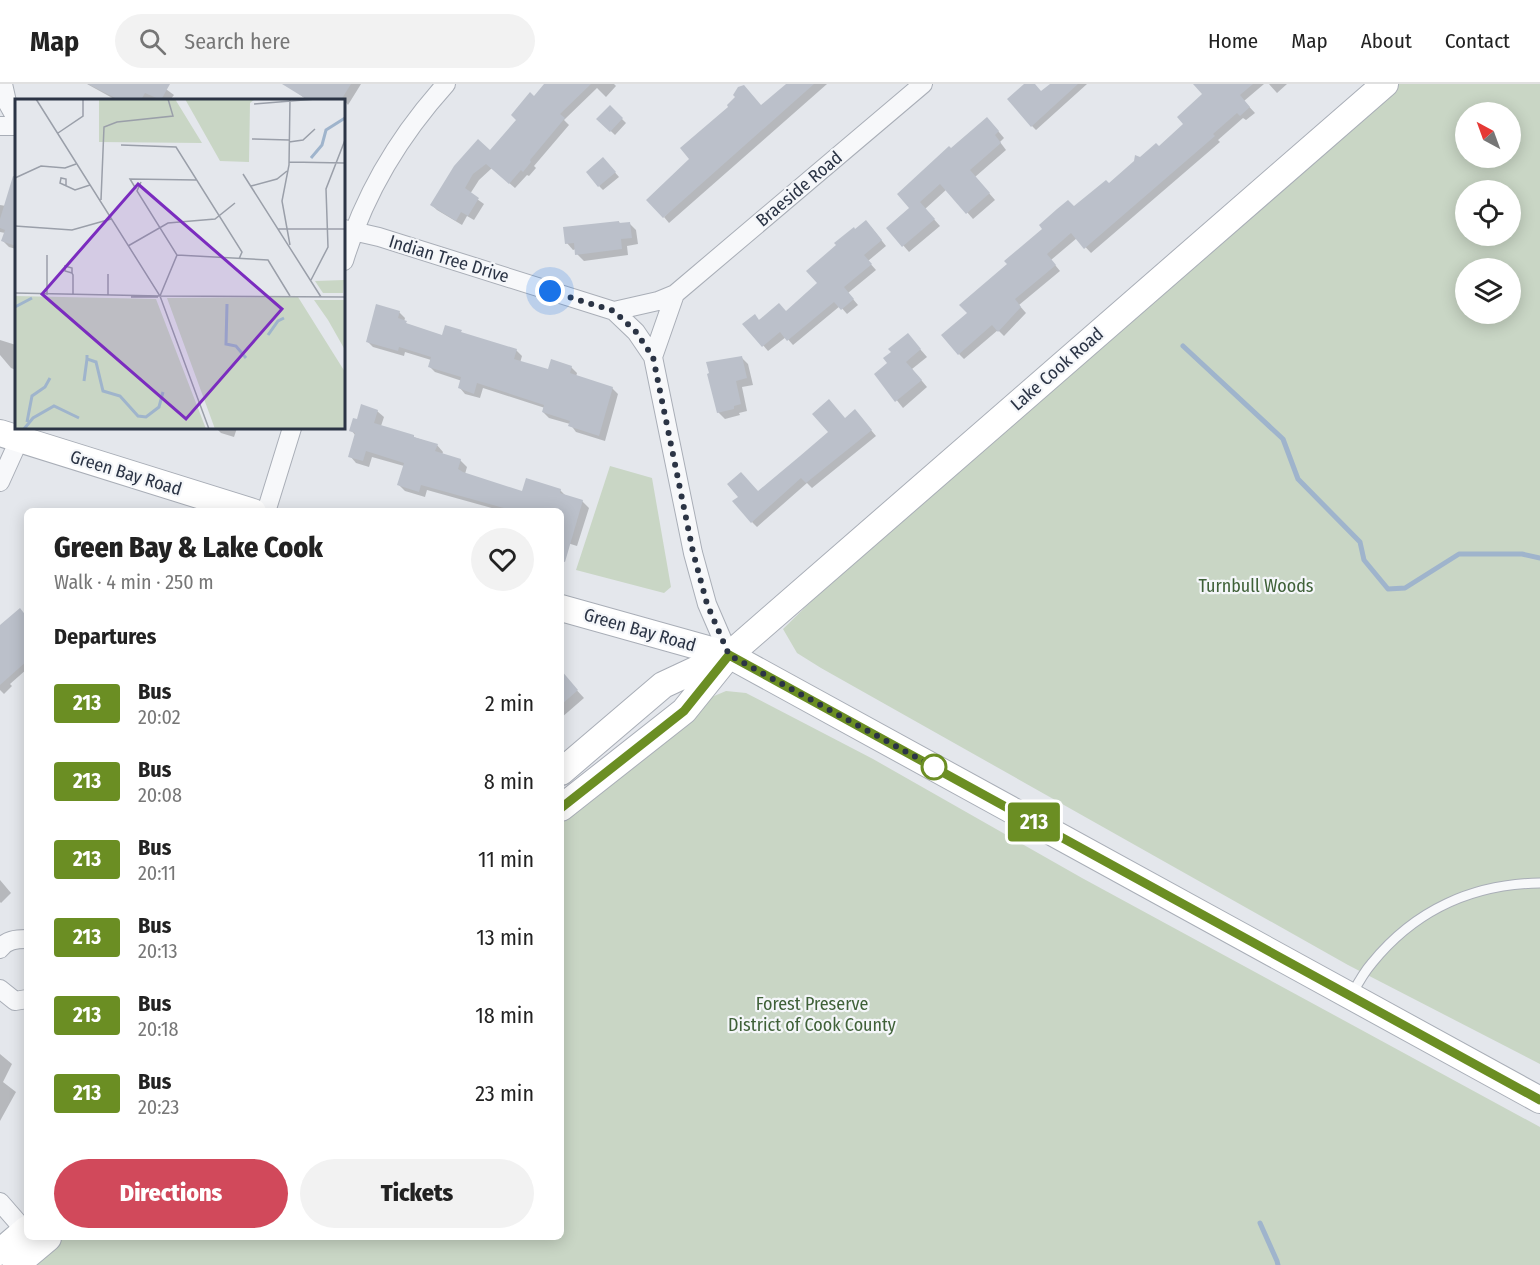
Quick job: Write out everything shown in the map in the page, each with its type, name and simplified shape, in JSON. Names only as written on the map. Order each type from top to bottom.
[{"type":"main road","name":"Lake Cook Road","points":[[564,806],[684,711],[729,655],[1385,84]]},
{"type":"main road","name":"Green Bay Road","points":[[10,437],[240,508]]},
{"type":"main road","name":"Green Bay Road","points":[[564,609],[729,655],[1540,1100]]},
{"type":"main road","name":"Lake Cook Road","points":[[564,769],[663,685],[729,655]]},
{"type":"main road","points":[[0,1252],[24,1240]]},
{"type":"main road","points":[[16,1265],[30,1240]]},
{"type":"street","points":[[3,84],[7,102],[15,116]]},
{"type":"street","points":[[345,255],[349,230],[388,160],[424,108],[446,84]]},
{"type":"street","name":"Braeside Road","points":[[614,311],[658,302],[675,294],[922,84]]},
{"type":"street","name":"Indian Tree Drive","points":[[349,230],[379,237],[614,311],[636,332],[653,357],[693,552],[707,604],[729,655]]},
{"type":"street","points":[[653,357],[675,294]]},
{"type":"street","points":[[267,508],[292,429]]},
{"type":"street","points":[[0,482],[10,437]]},
{"type":"street","points":[[0,950],[4,944],[24,939]]},
{"type":"street","points":[[0,989],[15,1001],[24,1000]]},
{"type":"street","points":[[0,1202],[24,1228]]},
{"type":"lane","points":[[1351,996],[1386,947],[1412,925],[1447,903],[1471,892],[1498,886],[1540,883]]},
{"type":"green space","name":"Turnbull Woods","points":[[1394,84],[1540,84],[1540,1064],[1348,965],[821,668],[797,653],[783,629],[835,578]]},
{"type":"green space","points":[[610,466],[652,478],[671,587],[664,593],[576,570]]},
{"type":"green space","name":"Forest Preserve District of Cook County","points":[[726,691],[746,693],[873,759],[1082,878],[1540,1127],[1540,1265],[27,1265],[57,1240],[564,1240],[564,819],[707,699]]},
{"type":"building","points":[[88,84],[170,84],[162,99],[145,93],[142,99],[117,99]]},
{"type":"building","points":[[282,84],[351,84],[342,99],[306,99]]},
{"type":"building","points":[[544,84],[591,84],[560,114],[565,118],[530,160],[531,162],[523,172],[521,170],[509,184],[486,164],[473,174],[465,188],[479,198],[468,216],[461,212],[456,221],[430,205],[454,166],[478,139],[490,150],[516,120],[511,115],[530,92],[534,96]]},
{"type":"building","points":[[786,84],[814,84],[663,218],[646,200],[689,159],[680,148],[728,107],[738,87],[744,85],[761,105]]},
{"type":"building","points":[[1024,84],[1035,84],[1041,91],[1050,84],[1078,84],[1031,127],[1007,99]]},
{"type":"building","points":[[1193,84],[1253,84],[1240,95],[1250,107],[1240,116],[1237,113],[1213,134],[1215,136],[1084,249],[1071,233],[1047,254],[1056,265],[1015,299],[1021,307],[998,332],[992,325],[958,355],[941,335],[967,313],[959,305],[1007,264],[1004,261],[1042,229],[1039,225],[1068,200],[1074,206],[1106,180],[1109,183],[1134,161],[1135,155],[1140,157],[1156,143],[1159,146],[1183,124],[1177,117],[1202,94]]},
{"type":"building","points":[[610,105],[623,118],[610,132],[596,119]]},
{"type":"building","points":[[987,117],[999,131],[995,135],[1001,143],[970,170],[990,193],[966,214],[940,184],[920,202],[935,219],[902,247],[886,228],[909,208],[897,194],[949,146],[951,148]]},
{"type":"building","points":[[603,157],[616,172],[598,187],[586,172]]},
{"type":"building","points":[[13,176],[15,177],[15,246],[1,241],[5,230],[0,228],[0,219]]},
{"type":"building","points":[[866,220],[882,240],[864,255],[872,264],[844,287],[854,299],[841,310],[834,302],[787,341],[780,332],[762,347],[742,324],[755,314],[759,320],[779,303],[786,311],[817,283],[806,271],[836,245],[834,243]]},
{"type":"building","points":[[619,221],[619,223],[630,222],[632,238],[621,239],[622,249],[575,255],[574,243],[565,244],[563,227]]},
{"type":"building","points":[[376,304],[400,311],[398,318],[407,321],[406,323],[442,335],[445,325],[462,330],[461,332],[517,349],[514,359],[548,369],[551,359],[572,366],[570,373],[613,387],[599,436],[568,426],[570,421],[542,412],[544,405],[477,383],[474,394],[458,388],[461,377],[428,367],[431,357],[399,347],[398,351],[366,342]]},
{"type":"building","points":[[908,333],[921,349],[906,362],[922,380],[895,402],[874,374],[887,363],[883,358],[891,352],[888,349]]},
{"type":"building","points":[[742,356],[747,378],[736,381],[741,404],[734,406],[734,409],[717,413],[706,362]]},
{"type":"building","points":[[829,399],[845,418],[855,409],[872,430],[806,483],[801,478],[751,523],[732,501],[738,497],[727,484],[741,472],[758,491],[800,456],[828,432],[812,414]]},
{"type":"building","points":[[361,404],[378,410],[374,423],[438,444],[435,451],[461,459],[458,469],[463,472],[522,491],[526,478],[561,489],[560,493],[583,500],[565,562],[564,508],[504,508],[421,485],[419,492],[397,485],[404,463],[366,451],[363,461],[348,457],[355,433],[349,431],[353,418],[357,419]]},
{"type":"building","points":[[20,608],[24,613],[24,664],[0,685],[0,625]]},
{"type":"building","points":[[564,674],[578,690],[564,702]]},
{"type":"waterway","points":[[1183,346],[1283,439],[1298,479],[1360,542],[1364,560],[1388,589],[1405,588],[1459,554],[1522,554],[1540,558]]},
{"type":"waterway","points":[[1260,1223],[1278,1265]]},
{"type":"bus line","name":"213","points":[[564,806],[684,711],[729,655],[1540,1100]]},
{"type":"route","points":[[550,291],[614,311],[636,332],[653,357],[693,552],[707,604],[729,655],[934,767]]}]
